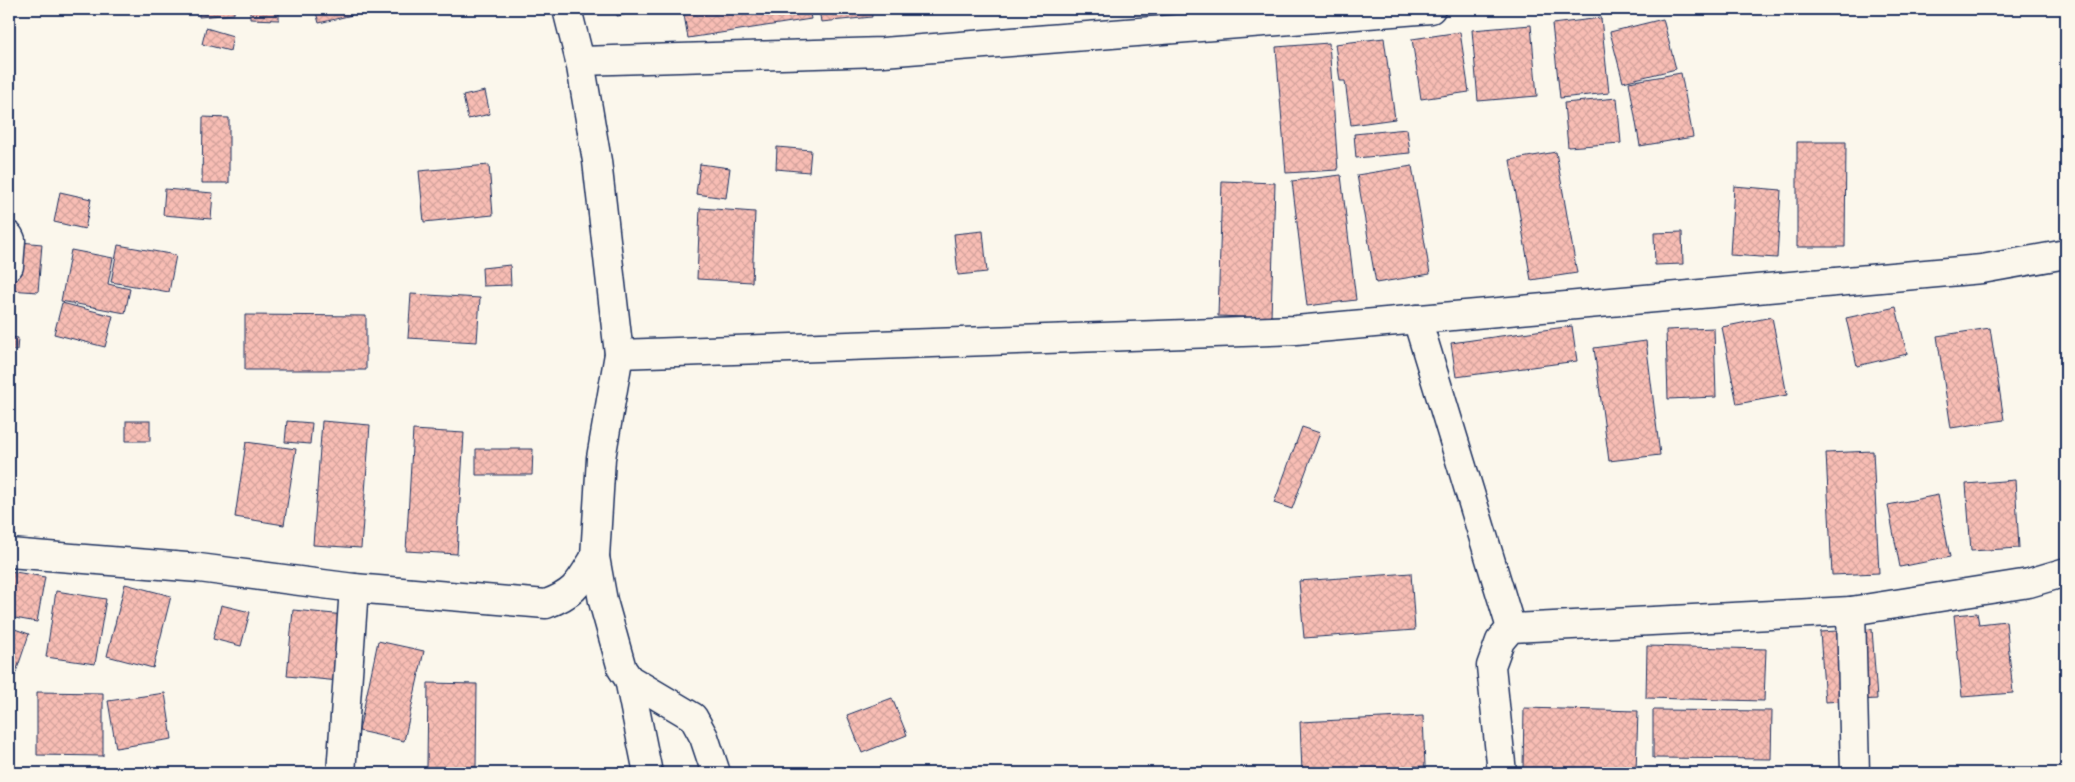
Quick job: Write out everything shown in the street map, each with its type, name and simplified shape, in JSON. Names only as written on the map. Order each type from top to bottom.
[{"type":"street","points":[[567,9],[580,61],[597,161],[619,354],[601,458],[595,557],[603,601],[622,669],[629,679],[648,773]]},
{"type":"street","points":[[580,61],[883,52],[1431,9]]},
{"type":"street","points":[[9,236],[11,240],[9,266]]},
{"type":"street","points":[[619,354],[1296,330],[1982,269],[2066,254]]},
{"type":"street","points":[[1417,319],[1511,628]]},
{"type":"street","points":[[9,553],[199,568],[354,588],[546,604],[564,597],[577,586],[595,557]]},
{"type":"street","points":[[1502,773],[1490,666],[1500,641],[1511,628],[1851,610],[2029,583],[2066,572]]},
{"type":"street","points":[[340,773],[354,588]]},
{"type":"street","points":[[1851,610],[1855,773]]},
{"type":"street","points":[[629,679],[693,717],[704,737],[716,773]]},
{"type":"building","points":[[199,9],[234,9],[234,14],[199,17]]},
{"type":"building","points":[[250,9],[279,9],[279,20],[250,19]]},
{"type":"building","points":[[315,9],[351,9],[352,15],[319,23]]},
{"type":"building","points":[[616,9],[650,9],[651,10],[617,16]]},
{"type":"building","points":[[683,9],[809,9],[811,19],[688,38]]},
{"type":"building","points":[[819,9],[871,9],[872,17],[821,22]]},
{"type":"building","points":[[1601,18],[1609,93],[1560,98],[1552,24]]},
{"type":"building","points":[[1663,19],[1676,69],[1623,82],[1610,32]]},
{"type":"building","points":[[1531,25],[1537,96],[1478,101],[1472,30]]},
{"type":"building","points":[[206,28],[233,36],[230,51],[202,44]]},
{"type":"building","points":[[1460,32],[1469,92],[1421,99],[1412,39]]},
{"type":"building","points":[[1384,38],[1395,119],[1351,125],[1345,81],[1340,81],[1335,44]]},
{"type":"building","points":[[1329,43],[1338,170],[1286,173],[1276,47]]},
{"type":"building","points":[[1681,73],[1693,137],[1640,146],[1629,82]]},
{"type":"building","points":[[485,91],[490,114],[468,119],[463,96]]},
{"type":"building","points":[[1617,98],[1621,143],[1568,147],[1564,103]]},
{"type":"building","points":[[203,117],[229,118],[229,183],[202,183]]},
{"type":"building","points":[[1407,129],[1410,153],[1356,158],[1354,134]]},
{"type":"building","points":[[1797,142],[1846,142],[1845,247],[1797,247]]},
{"type":"building","points":[[777,147],[811,150],[809,172],[776,169]]},
{"type":"building","points":[[1556,152],[1577,273],[1531,280],[1510,160]]},
{"type":"building","points":[[700,164],[730,168],[726,198],[696,194]]},
{"type":"building","points":[[489,165],[493,215],[424,222],[419,171]]},
{"type":"building","points":[[1412,166],[1430,274],[1376,283],[1357,175]]},
{"type":"building","points":[[1341,175],[1356,300],[1307,306],[1292,181]]},
{"type":"building","points":[[1222,181],[1275,183],[1271,318],[1218,316]]},
{"type":"building","points":[[1734,186],[1781,190],[1777,258],[1730,255]]},
{"type":"building","points":[[165,189],[213,193],[211,219],[163,215]]},
{"type":"building","points":[[60,192],[91,199],[85,229],[54,222]]},
{"type":"building","points":[[700,208],[755,212],[752,282],[697,279]]},
{"type":"building","points":[[983,231],[987,272],[958,275],[954,234]]},
{"type":"building","points":[[1682,232],[1683,264],[1655,265],[1654,233]]},
{"type":"building","points":[[9,241],[42,244],[38,292],[9,290]]},
{"type":"building","points":[[118,245],[176,255],[169,292],[111,282]]},
{"type":"building","points":[[71,250],[113,258],[108,284],[130,289],[125,313],[61,301]]},
{"type":"building","points":[[510,265],[511,285],[483,286],[482,268]]},
{"type":"building","points":[[411,294],[480,298],[477,342],[408,338]]},
{"type":"building","points":[[62,303],[113,316],[105,347],[54,334]]},
{"type":"building","points":[[1896,307],[1907,354],[1857,366],[1846,318]]},
{"type":"building","points":[[245,315],[366,316],[366,370],[245,370]]},
{"type":"building","points":[[1772,317],[1787,395],[1737,404],[1722,327]]},
{"type":"building","points":[[1572,326],[1577,361],[1456,377],[1451,343]]},
{"type":"building","points":[[1714,328],[1716,397],[1668,399],[1666,330]]},
{"type":"building","points":[[1990,328],[2004,420],[1951,428],[1937,336]]},
{"type":"building","points":[[9,337],[18,338],[17,350],[9,350]]},
{"type":"building","points":[[1646,341],[1660,455],[1609,461],[1594,348]]},
{"type":"building","points":[[126,421],[150,421],[150,441],[126,441]]},
{"type":"building","points":[[287,421],[312,423],[310,444],[285,442]]},
{"type":"building","points":[[322,421],[370,425],[361,548],[313,545]]},
{"type":"building","points":[[1302,427],[1320,433],[1292,509],[1274,503]]},
{"type":"building","points":[[413,430],[464,433],[457,554],[406,551]]},
{"type":"building","points":[[246,442],[296,449],[284,525],[235,517]]},
{"type":"building","points":[[476,449],[533,449],[532,475],[476,475]]},
{"type":"building","points":[[1873,451],[1879,573],[1832,575],[1826,453]]},
{"type":"building","points":[[2015,480],[2019,548],[1971,551],[1966,484]]},
{"type":"building","points":[[1938,495],[1950,557],[1900,567],[1888,505]]},
{"type":"building","points":[[9,571],[45,577],[37,622],[9,617]]},
{"type":"building","points":[[1411,573],[1415,630],[1304,638],[1299,581]]},
{"type":"building","points":[[125,584],[171,596],[153,668],[107,656]]},
{"type":"building","points":[[56,591],[106,599],[95,664],[46,657]]},
{"type":"building","points":[[221,605],[250,612],[241,646],[213,639]]},
{"type":"building","points":[[293,610],[345,615],[339,681],[287,676]]},
{"type":"building","points":[[1977,613],[1979,624],[2006,621],[2013,693],[1962,697],[1954,615]]},
{"type":"building","points":[[9,627],[29,634],[13,681],[9,680]]},
{"type":"building","points":[[1872,629],[1877,699],[1825,702],[1820,632]]},
{"type":"building","points":[[378,641],[424,651],[404,741],[359,731]]},
{"type":"building","points":[[1647,646],[1766,649],[1764,701],[1646,698]]},
{"type":"building","points":[[428,683],[477,684],[476,767],[427,767]]},
{"type":"building","points":[[37,692],[103,693],[103,756],[37,755]]},
{"type":"building","points":[[165,693],[172,739],[116,748],[108,701]]},
{"type":"building","points":[[892,698],[907,735],[862,753],[847,715]]},
{"type":"building","points":[[1524,708],[1638,711],[1636,772],[1523,769]]},
{"type":"building","points":[[1653,710],[1772,711],[1771,759],[1653,758]]},
{"type":"building","points":[[1423,716],[1425,766],[1302,772],[1300,722]]}]
